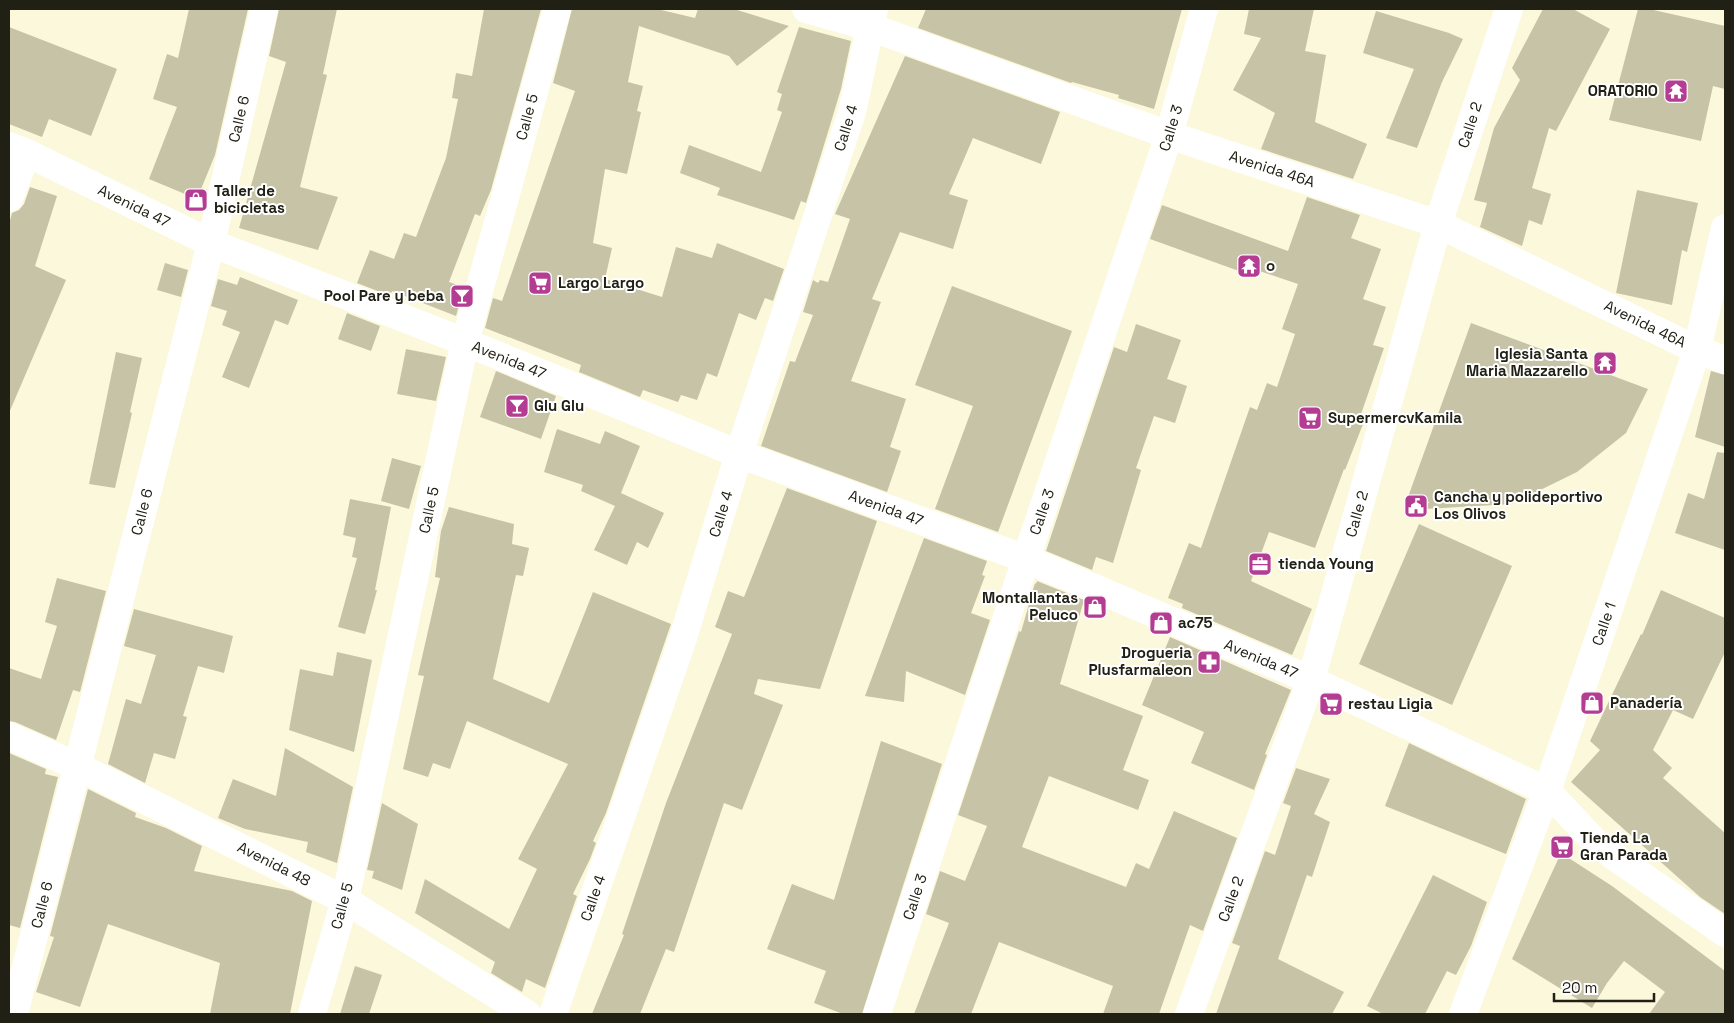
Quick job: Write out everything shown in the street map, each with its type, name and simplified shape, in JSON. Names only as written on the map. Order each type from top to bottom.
[{"type":"street","name":"Calle 6","points":[[14,1014],[211,243],[264,9]]},
{"type":"street","name":"Calle 5","points":[[312,1014],[345,900],[465,342],[557,9]]},
{"type":"street","name":"Avenida 46A","points":[[806,9],[872,18],[1169,135],[1438,224],[1697,350],[1725,360]]},
{"type":"street","name":"Calle 3","points":[[877,1014],[1026,558],[1169,135],[1204,9]]},
{"type":"street","name":"Calle 2","points":[[1189,1014],[1311,680],[1438,224],[1509,9]]},
{"type":"street","name":"Calle 4","points":[[553,1014],[683,638],[739,454],[852,112],[872,18]]},
{"type":"street","name":"Avenida 47","points":[[18,150],[211,243],[465,342],[739,454],[1026,558],[1311,680],[1547,791],[1599,846],[1725,933]]},
{"type":"street","points":[[9,198],[18,150]]},
{"type":"street","name":"Calle 1","points":[[1463,1014],[1547,791],[1697,350],[1725,228]]},
{"type":"street","name":"Avenida 48","points":[[9,736],[78,766],[345,900],[527,1014]]},
{"type":"building","points":[[189,9],[248,9],[215,155],[197,199],[149,179],[177,107],[153,99],[167,54],[178,58]]},
{"type":"building","points":[[279,9],[337,9],[323,74],[327,75],[300,187],[338,197],[318,250],[239,228],[286,62],[269,56]]},
{"type":"building","points":[[484,9],[541,9],[491,190],[480,216],[475,214],[449,282],[464,287],[456,316],[392,291],[390,296],[357,283],[370,250],[394,259],[404,233],[416,237],[446,158],[458,99],[452,98],[456,73],[472,76]]},
{"type":"building","points":[[572,9],[657,9],[695,18],[698,9],[734,9],[789,26],[737,66],[729,56],[639,26],[628,82],[643,86],[637,111],[641,112],[627,174],[605,169],[593,243],[612,248],[605,279],[662,297],[676,247],[712,258],[717,243],[784,269],[773,301],[765,298],[756,320],[739,313],[717,377],[707,373],[697,400],[681,395],[678,402],[643,390],[640,397],[579,372],[581,365],[485,328],[493,298],[502,301],[575,91],[553,83]]},
{"type":"building","points":[[926,9],[1182,9],[1154,109],[1118,98],[1119,95],[1071,83],[918,28]]},
{"type":"building","points":[[1249,9],[1314,9],[1305,51],[1326,55],[1315,122],[1367,144],[1353,179],[1261,149],[1275,113],[1233,90],[1261,38],[1244,34]]},
{"type":"building","points":[[1543,9],[1573,9],[1610,29],[1556,131],[1549,128],[1532,188],[1551,194],[1542,225],[1529,220],[1522,246],[1480,227],[1487,203],[1474,200],[1494,128],[1520,80],[1512,68]]},
{"type":"building","points":[[1638,9],[1649,9],[1725,26],[1725,89],[1713,86],[1701,141],[1609,120]]},
{"type":"building","points":[[1376,11],[1463,39],[1442,82],[1417,148],[1386,138],[1414,69],[1363,53]]},
{"type":"building","points":[[9,27],[117,69],[91,136],[49,119],[42,137],[9,124]]},
{"type":"building","points":[[799,27],[851,41],[841,89],[806,203],[801,201],[794,220],[717,195],[720,188],[680,173],[689,145],[761,172],[782,112],[777,110],[782,94],[777,92]]},
{"type":"building","points":[[905,56],[1060,112],[1041,164],[973,138],[949,194],[968,200],[953,249],[900,232],[872,299],[881,302],[851,381],[906,399],[890,447],[901,451],[887,492],[761,446],[790,361],[795,362],[813,315],[803,312],[813,280],[818,283],[820,280],[828,282],[850,219],[835,214]]},
{"type":"building","points":[[30,187],[57,196],[35,266],[66,280],[9,413],[9,224],[12,213],[19,210],[24,204]]},
{"type":"building","points":[[1637,190],[1698,203],[1687,252],[1682,250],[1672,305],[1616,293]]},
{"type":"building","points":[[1307,197],[1360,215],[1351,238],[1381,249],[1363,299],[1386,307],[1373,345],[1384,348],[1360,417],[1365,419],[1344,469],[1315,548],[1269,532],[1251,581],[1312,609],[1292,655],[1182,608],[1183,604],[1168,598],[1189,543],[1201,548],[1250,407],[1257,410],[1267,383],[1277,387],[1295,334],[1282,329],[1298,284],[1242,265],[1239,271],[1150,239],[1162,205],[1288,251]]},
{"type":"building","points":[[165,263],[188,270],[181,297],[157,290]]},
{"type":"building","points":[[240,277],[298,300],[288,325],[275,320],[249,388],[222,377],[240,332],[222,325],[227,311],[211,306],[218,279],[237,285]]},
{"type":"building","points":[[952,286],[1072,331],[998,532],[935,509],[973,406],[915,385]]},
{"type":"building","points":[[347,313],[380,326],[371,351],[338,339]]},
{"type":"building","points":[[1471,323],[1648,389],[1626,433],[1577,472],[1512,504],[1425,509],[1429,502],[1408,497]]},
{"type":"building","points":[[1136,324],[1181,340],[1167,379],[1187,386],[1175,423],[1154,416],[1136,468],[1141,470],[1113,563],[1096,557],[1092,570],[1046,551],[1114,347],[1127,352]]},
{"type":"building","points":[[406,349],[446,357],[436,401],[397,394]]},
{"type":"building","points":[[116,352],[142,358],[115,488],[89,484]]},
{"type":"building","points":[[496,371],[556,396],[541,439],[480,417]]},
{"type":"building","points":[[1711,371],[1725,375],[1725,447],[1695,437]]},
{"type":"building","points":[[557,429],[600,444],[605,431],[640,446],[621,493],[664,513],[648,548],[637,542],[627,565],[594,550],[615,506],[581,491],[583,485],[544,472]]},
{"type":"building","points":[[1717,452],[1725,453],[1725,550],[1675,533],[1688,493],[1704,499]]},
{"type":"building","points":[[392,458],[421,466],[409,509],[381,501]]},
{"type":"building","points":[[787,488],[877,521],[820,689],[758,679],[754,694],[783,705],[742,810],[724,803],[674,952],[666,949],[640,1014],[592,1014],[624,935],[622,934],[666,803],[732,634],[715,627],[728,591],[744,597]]},
{"type":"building","points":[[350,499],[391,507],[375,590],[377,590],[365,634],[338,627],[357,558],[352,557],[356,538],[343,535]]},
{"type":"building","points":[[449,507],[514,524],[512,544],[529,548],[523,576],[516,575],[493,679],[549,703],[593,592],[671,624],[606,813],[593,841],[596,843],[573,894],[577,896],[545,988],[526,979],[522,992],[491,973],[495,962],[415,913],[425,879],[509,929],[537,869],[518,859],[568,764],[467,721],[450,769],[433,763],[428,777],[403,769],[424,676],[418,675],[440,578],[435,577],[441,531]]},
{"type":"building","points":[[1419,524],[1512,566],[1452,705],[1359,664]]},
{"type":"building","points":[[924,538],[987,561],[982,575],[985,576],[971,613],[990,620],[965,695],[906,671],[904,702],[865,696]]},
{"type":"building","points":[[57,578],[106,591],[80,692],[73,690],[56,740],[9,721],[9,668],[41,679],[57,626],[45,622]]},
{"type":"building","points":[[1037,581],[1084,600],[1060,684],[1143,716],[1123,770],[1149,780],[1138,810],[1049,776],[1022,847],[1126,887],[1136,863],[1149,869],[1174,811],[1237,838],[1203,931],[1190,925],[1159,1014],[1103,1014],[1113,986],[999,942],[971,1014],[914,1014],[949,923],[926,914],[940,871],[965,881],[987,826],[958,815]]},
{"type":"building","points":[[1661,590],[1725,618],[1725,652],[1693,719],[1673,710],[1653,750],[1672,768],[1663,778],[1725,833],[1725,914],[1700,897],[1571,782],[1600,750],[1590,741],[1642,635]]},
{"type":"building","points":[[134,609],[233,636],[224,673],[198,666],[183,716],[187,717],[175,759],[154,753],[145,783],[108,764],[126,699],[141,704],[156,655],[124,646]]},
{"type":"building","points":[[1170,637],[1291,690],[1265,754],[1267,755],[1254,790],[1191,763],[1204,732],[1142,705]]},
{"type":"building","points":[[337,652],[372,660],[354,752],[289,730],[300,669],[333,676]]},
{"type":"building","points":[[881,741],[942,764],[862,1014],[843,1014],[814,1003],[826,971],[767,949],[792,884],[834,900]]},
{"type":"building","points":[[1409,743],[1526,799],[1506,854],[1385,806]]},
{"type":"building","points":[[285,748],[353,787],[337,863],[306,852],[308,842],[245,829],[218,818],[233,779],[276,796]]},
{"type":"building","points":[[9,753],[46,769],[45,774],[58,777],[20,928],[9,925]]},
{"type":"building","points":[[1296,768],[1330,779],[1314,814],[1330,822],[1312,877],[1307,875],[1278,959],[1344,992],[1332,1014],[1216,1014],[1240,946],[1232,943],[1265,851],[1275,855],[1291,806],[1283,803]]},
{"type":"building","points":[[88,789],[136,813],[135,817],[166,828],[202,846],[194,871],[292,891],[312,901],[290,1014],[210,1014],[220,963],[108,924],[80,1007],[36,992],[54,937],[50,936]]},
{"type":"building","points":[[382,803],[418,824],[402,890],[372,878],[374,871],[367,870]]},
{"type":"building","points":[[1561,853],[1612,886],[1725,971],[1725,1014],[1649,1014],[1665,992],[1624,961],[1607,983],[1592,1008],[1512,959]]},
{"type":"building","points":[[1433,875],[1487,902],[1471,946],[1456,975],[1447,971],[1425,1014],[1383,1014],[1367,1006]]},
{"type":"building","points":[[355,966],[382,975],[369,1014],[340,1014]]},
{"type":"place","name":"ORATORIO","points":[[1676,91]]},
{"type":"place","name":"Taller de bicicletas","points":[[196,200]]},
{"type":"place","name":"o","points":[[1249,266]]},
{"type":"place","name":"Largo Largo","points":[[540,283]]},
{"type":"place","name":"Pool Pare y beba","points":[[462,296]]},
{"type":"place","name":"Iglesia Santa Maria Mazzarello","points":[[1605,363]]},
{"type":"place","name":"Glu Glu","points":[[517,406]]},
{"type":"place","name":"SupermercvKamila","points":[[1310,418]]},
{"type":"place","name":"Cancha y polideportivo Los Olivos","points":[[1416,506]]},
{"type":"place","name":"tienda Young","points":[[1260,564]]},
{"type":"place","name":"Montallantas Peluco","points":[[1095,607]]},
{"type":"place","name":"ac75","points":[[1161,623]]},
{"type":"place","name":"Drogueria Plusfarmaleon","points":[[1209,662]]},
{"type":"place","name":"Panadería","points":[[1592,703]]},
{"type":"place","name":"restau Ligia","points":[[1331,704]]},
{"type":"place","name":"Tienda La Gran Parada","points":[[1562,847]]}]
